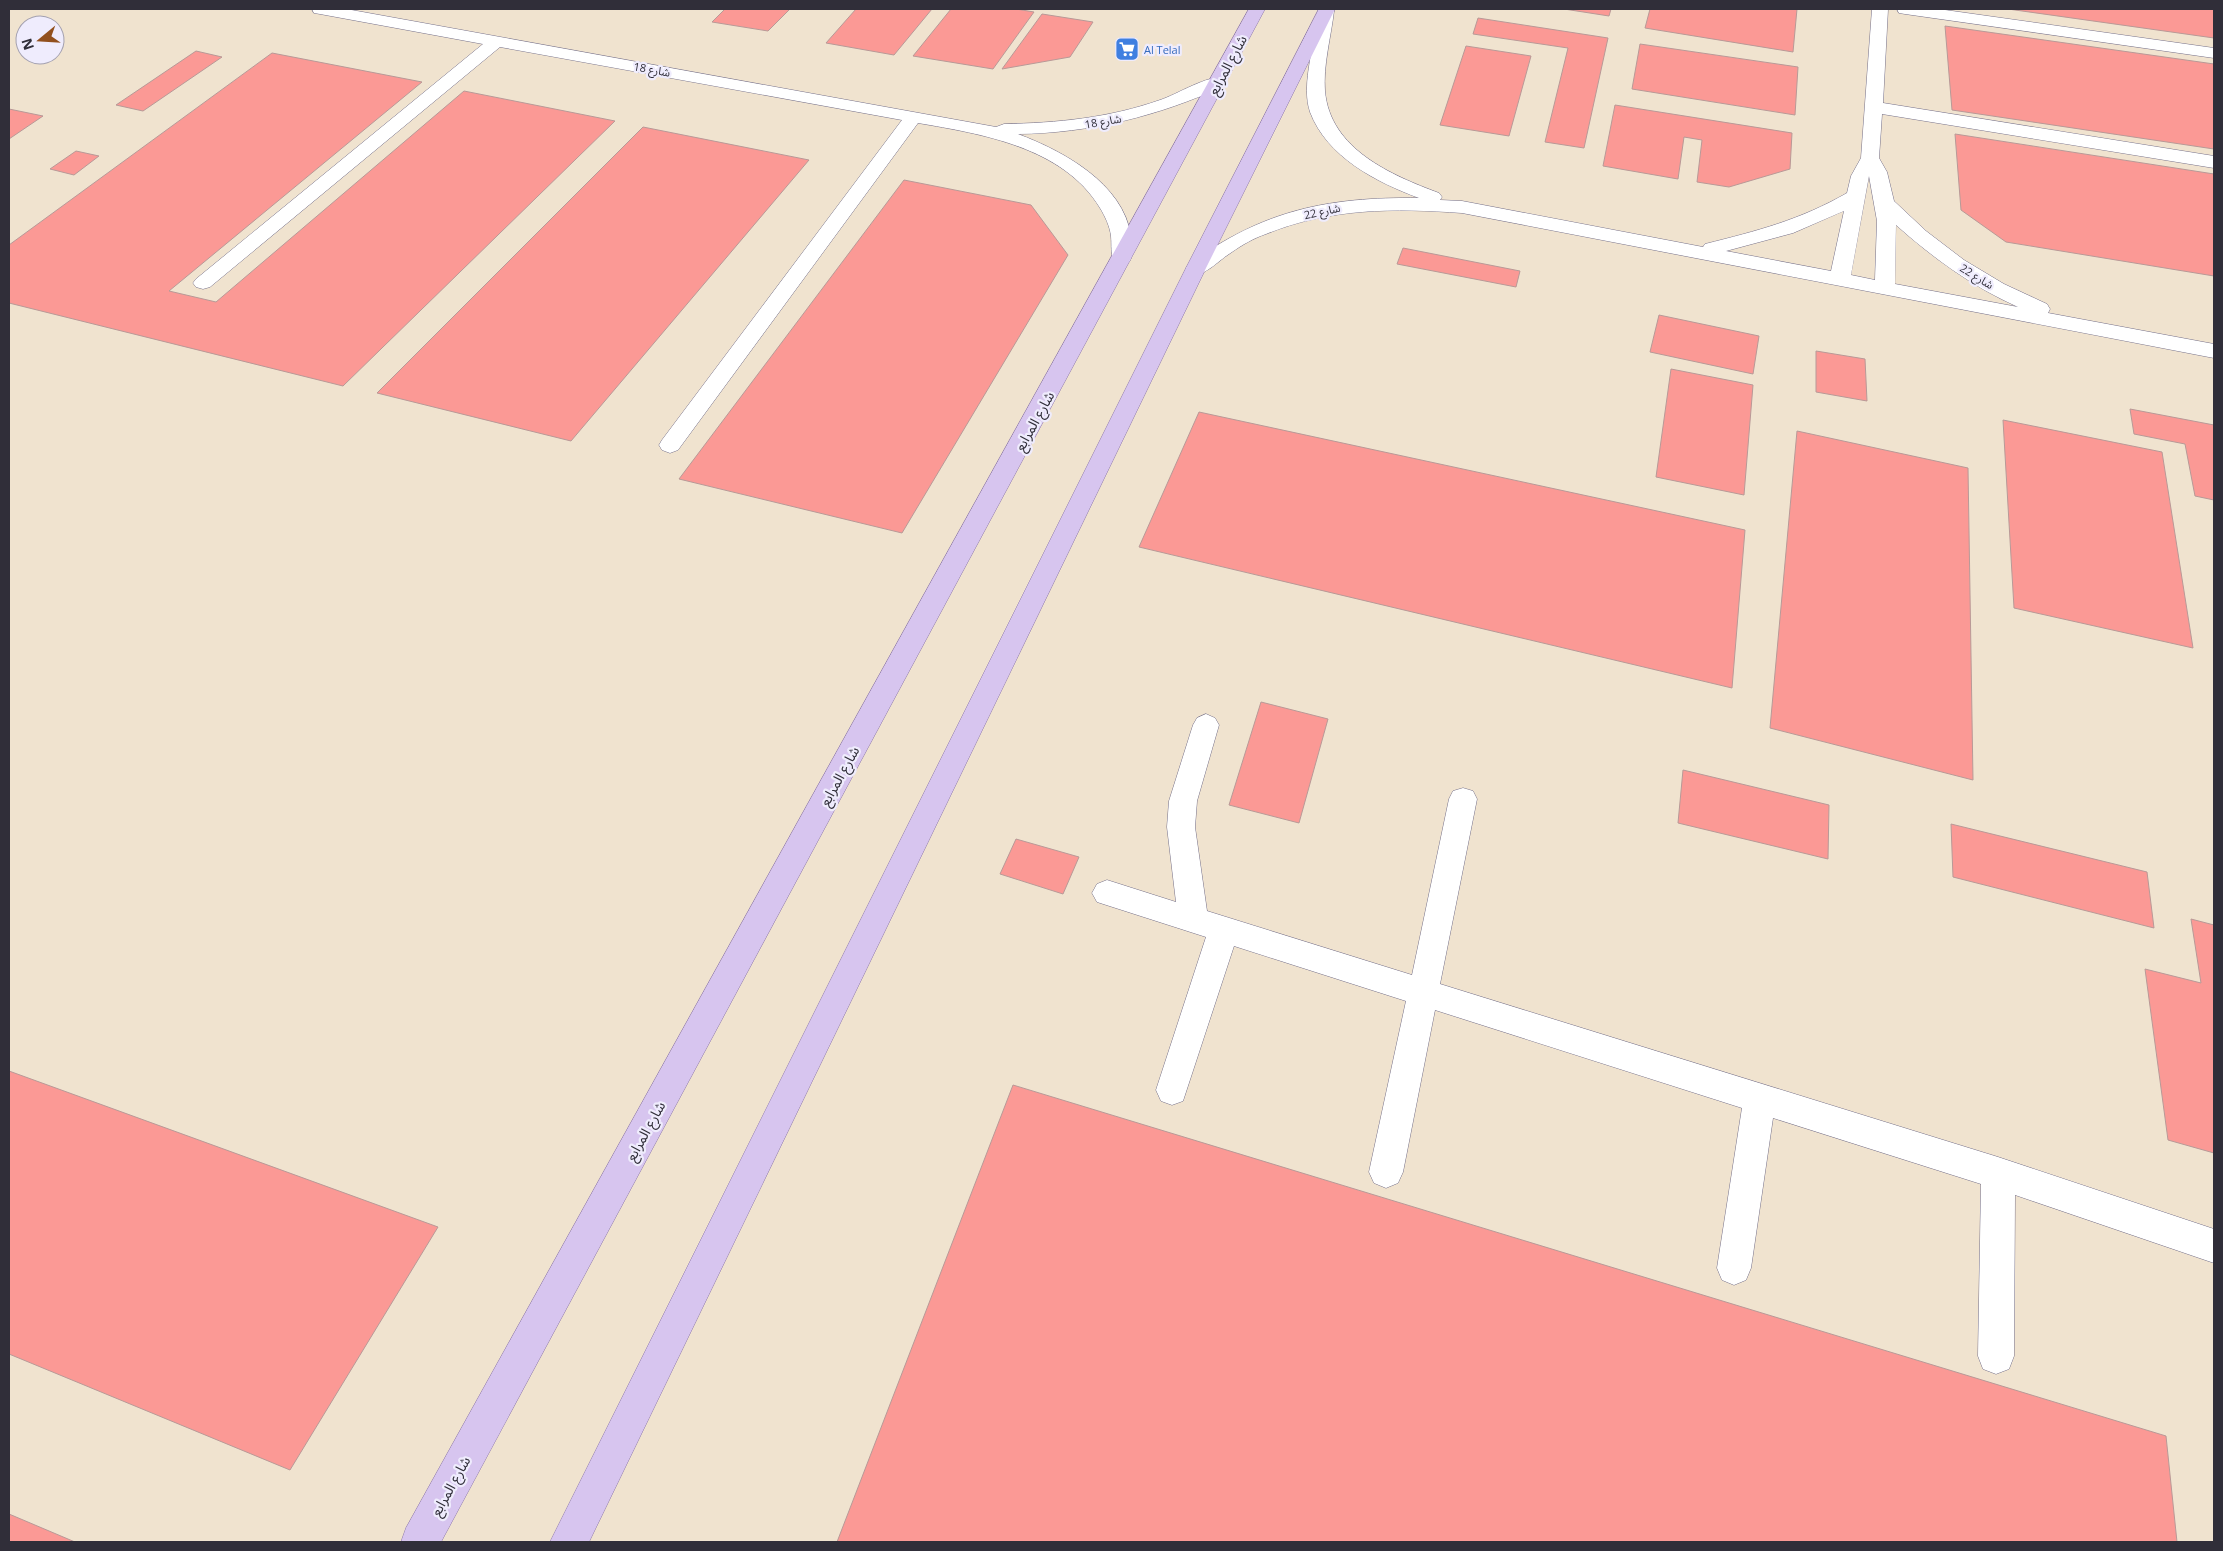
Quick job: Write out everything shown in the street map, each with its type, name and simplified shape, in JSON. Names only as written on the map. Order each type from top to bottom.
[{"type":"main road","name":"شارع المرابع","points":[[420,1542],[1257,9]]},
{"type":"main road","points":[[570,1542],[1196,268],[1327,10]]},
{"type":"street","points":[[1840,279],[1860,176],[1870,158],[1880,9]]},
{"type":"street","points":[[1905,9],[2214,52]]},
{"type":"street","name":"شارع 18","points":[[332,10],[983,128],[1017,138],[1048,152],[1074,168],[1096,188],[1111,209],[1120,233],[1122,258]]},
{"type":"street","name":"شارع 22","points":[[1327,10],[1316,90],[1321,116],[1328,129],[1351,154],[1388,179],[1411,190],[1462,207],[1699,251],[2214,352]]},
{"type":"street","points":[[203,283],[497,41]]},
{"type":"street","name":"شارع 18","points":[[983,128],[1030,129],[1102,122],[1166,105],[1218,82]]},
{"type":"street","points":[[1874,107],[2214,162]]},
{"type":"street","points":[[670,445],[914,116]]},
{"type":"street","points":[[1870,158],[1882,181],[1885,203],[1886,288]]},
{"type":"street","name":"شارع 22","points":[[1699,251],[1771,235],[1832,211],[1856,196]]},
{"type":"street","name":"شارع 22","points":[[1885,203],[1911,229],[1945,256],[1985,282],[2031,305],[2083,327]]},
{"type":"street","name":"شارع 22","points":[[1196,268],[1216,252],[1254,231],[1289,218],[1318,211],[1374,204],[1462,207]]},
{"type":"street","points":[[1192,920],[1181,827],[1183,801],[1206,725]]},
{"type":"street","points":[[1386,1172],[1463,798]]},
{"type":"street","points":[[1107,893],[1998,1172],[2214,1246]]},
{"type":"street","points":[[1172,1090],[1224,929]]},
{"type":"street","points":[[1734,1268],[1760,1098]]},
{"type":"street","points":[[1996,1356],[1998,1172]]},
{"type":"shaded area","points":[[9,9],[2214,9],[2214,1542],[9,1542]]},
{"type":"building","points":[[725,9],[790,9],[768,31],[712,22]]},
{"type":"building","points":[[856,9],[932,9],[894,55],[826,43]]},
{"type":"building","points":[[951,9],[1016,9],[1034,12],[993,69],[913,56]]},
{"type":"building","points":[[1564,9],[1611,9],[1609,16]]},
{"type":"building","points":[[1650,9],[1797,9],[1793,52],[1645,28]]},
{"type":"building","points":[[2008,9],[2214,9],[2214,38]]},
{"type":"building","points":[[1042,14],[1093,22],[1070,57],[1002,69]]},
{"type":"building","points":[[1478,18],[1608,38],[1584,148],[1545,142],[1568,48],[1473,34]]},
{"type":"building","points":[[1945,26],[2214,64],[2214,149],[1952,110]]},
{"type":"building","points":[[1640,44],[1798,67],[1795,115],[1632,89]]},
{"type":"building","points":[[1466,46],[1531,56],[1509,136],[1440,125]]},
{"type":"building","points":[[196,51],[222,57],[143,111],[116,105]]},
{"type":"building","points":[[272,53],[422,82],[169,291],[216,302],[464,91],[615,121],[343,386],[9,303],[9,245]]},
{"type":"building","points":[[1615,105],[1792,133],[1790,169],[1729,187],[1697,182],[1702,140],[1684,137],[1678,179],[1603,166]]},
{"type":"building","points":[[9,109],[43,116],[9,139]]},
{"type":"building","points":[[643,127],[809,160],[571,441],[377,393]]},
{"type":"building","points":[[1955,134],[2214,174],[2214,276],[2006,242],[1961,210]]},
{"type":"building","points":[[76,151],[99,156],[74,175],[50,169]]},
{"type":"building","points":[[904,180],[1031,205],[1068,255],[902,533],[679,479]]},
{"type":"building","points":[[1403,248],[1520,271],[1516,287],[1397,264]]},
{"type":"building","points":[[1659,315],[1759,336],[1753,374],[1650,352]]},
{"type":"building","points":[[1816,351],[1865,359],[1867,401],[1816,392]]},
{"type":"building","points":[[1671,369],[1753,385],[1744,495],[1656,477]]},
{"type":"building","points":[[2130,409],[2214,425],[2214,500],[2195,496],[2185,444],[2134,434]]},
{"type":"building","points":[[1199,412],[1745,530],[1732,688],[1139,547]]},
{"type":"building","points":[[2003,420],[2162,452],[2193,648],[2014,608]]},
{"type":"building","points":[[1797,431],[1968,468],[1973,780],[1770,728]]},
{"type":"building","points":[[1261,702],[1328,719],[1299,823],[1229,805]]},
{"type":"building","points":[[1683,770],[1829,805],[1828,859],[1678,823]]},
{"type":"building","points":[[1951,824],[2147,872],[2154,928],[1953,877]]},
{"type":"building","points":[[1016,839],[1079,857],[1063,894],[1000,874]]},
{"type":"building","points":[[2191,919],[2214,925],[2214,1153],[2168,1140],[2145,969],[2201,983]]},
{"type":"building","points":[[9,1071],[438,1227],[290,1470],[9,1354]]},
{"type":"building","points":[[1013,1085],[2166,1436],[2177,1542],[837,1542]]},
{"type":"building","points":[[9,1514],[75,1542],[9,1542]]},
{"type":"place","name":"Al Telal","points":[[1127,49]]}]
